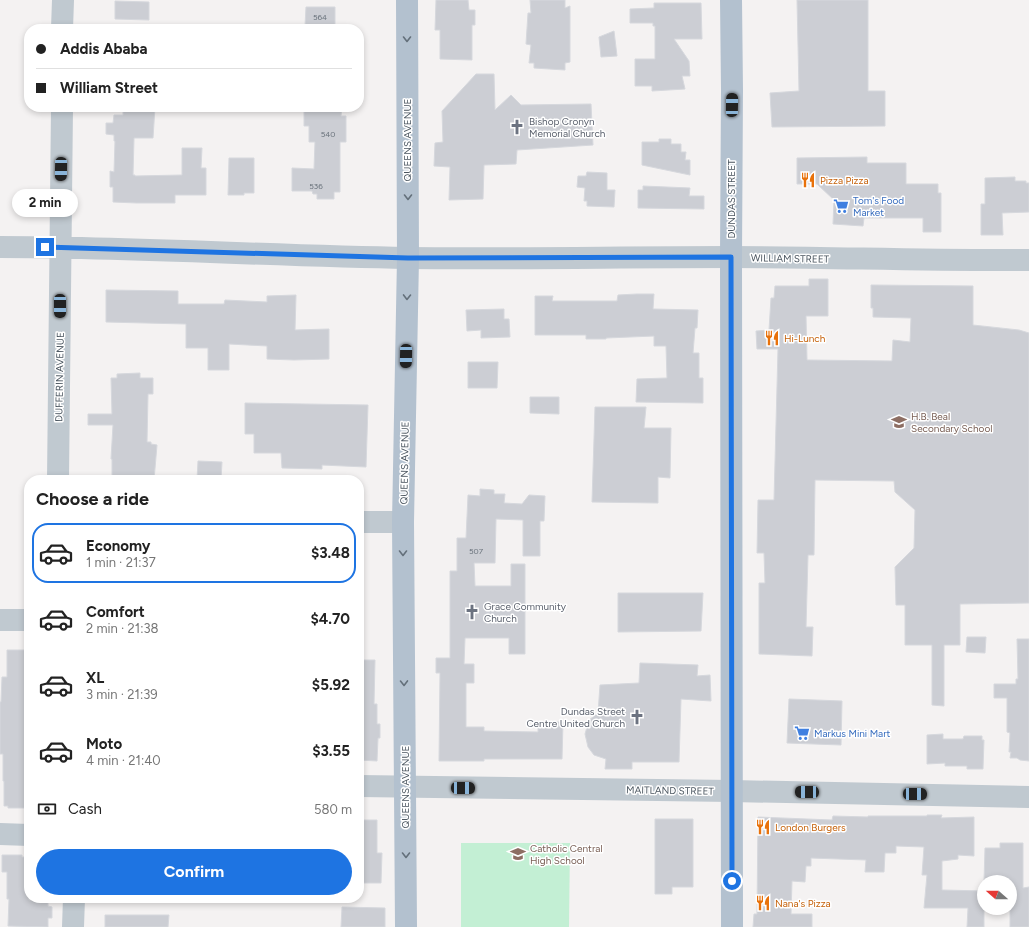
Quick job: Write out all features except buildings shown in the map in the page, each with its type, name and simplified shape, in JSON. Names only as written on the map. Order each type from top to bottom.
[{"type":"main road","name":"QUEENS AVENUE","points":[[406,927],[403,522],[408,258],[407,0]]},
{"type":"main road","name":"DUNDAS STREET","points":[[731,0],[732,927]]},
{"type":"street","points":[[62,24],[63,0]]},
{"type":"street","name":"DUFFERIN AVENUE","points":[[58,475],[62,112]]},
{"type":"street","name":"WILLIAM STREET","points":[[0,247],[60,247],[408,258],[731,257],[965,261],[1029,260]]},
{"type":"street","points":[[364,522],[403,522]]},
{"type":"street","points":[[0,620],[24,620]]},
{"type":"street","name":"MAITLAND STREET","points":[[364,786],[1029,797]]},
{"type":"street","points":[[0,834],[24,835]]},
{"type":"street","points":[[73,927],[74,903]]},
{"type":"green space","points":[[461,843],[570,843],[569,927],[461,927]]},
{"type":"place","name":"Bishop Cronyn Memorial Church","points":[[517,127]]},
{"type":"place","name":"Pizza Pizza","points":[[808,180]]},
{"type":"place","name":"Tom's Food Market","points":[[841,206]]},
{"type":"place","name":"Hi-Lunch","points":[[772,338]]},
{"type":"place","name":"H.B. Beal Secondary School","points":[[899,422]]},
{"type":"place","name":"Grace Community Church","points":[[472,612]]},
{"type":"place","name":"Dundas Street Centre United Church","points":[[637,717]]},
{"type":"place","name":"Markus Mini Mart","points":[[802,733]]},
{"type":"place","name":"London Burgers","points":[[763,827]]},
{"type":"place","name":"Catholic Central High School","points":[[518,854]]},
{"type":"place","name":"Nana's Pizza","points":[[763,903]]},
{"type":"route","points":[[45,247],[408,258],[731,257],[732,881]]}]
